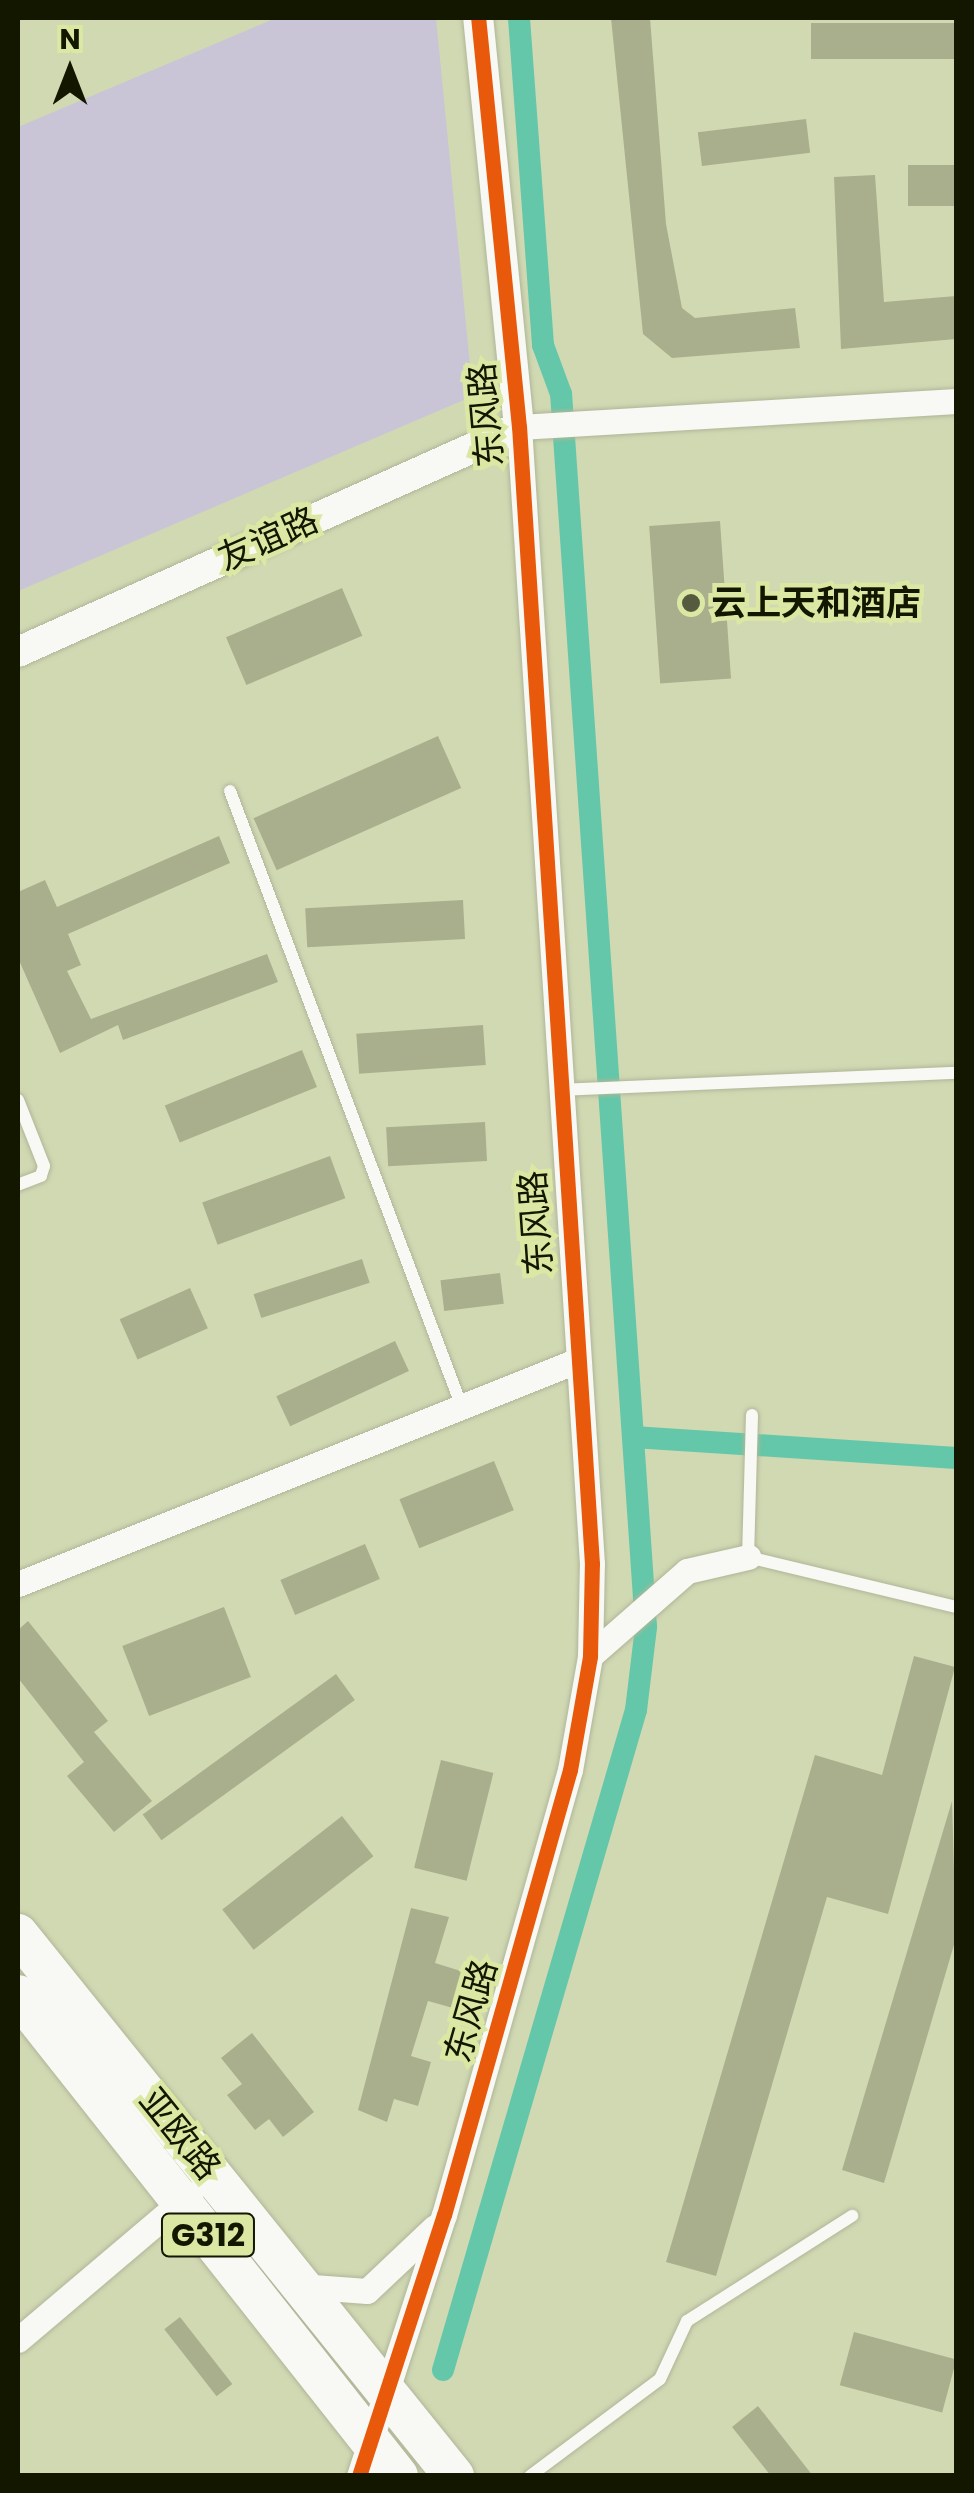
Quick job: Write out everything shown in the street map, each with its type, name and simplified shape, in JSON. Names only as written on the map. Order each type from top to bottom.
[{"type":"highway","name":"亚欧路","points":[[18,1934],[214,2176],[388,2400],[454,2476]]},
{"type":"highway","name":"亚欧路","points":[[18,1995],[181,2201],[365,2459],[398,2476]]},
{"type":"street","name":"东风路","points":[[365,2459],[388,2400],[444,2215],[570,1770],[590,1656],[592,1564],[557,1090],[528,425],[478,18]]},
{"type":"street","points":[[528,425],[956,401]]},
{"type":"street","name":"友谊路","points":[[18,652],[528,425]]},
{"type":"street","points":[[18,1584],[460,1402],[576,1360]]},
{"type":"street","points":[[590,1656],[688,1571],[748,1557]]},
{"type":"street","points":[[18,2340],[214,2176]]},
{"type":"street","points":[[300,2286],[367,2291],[410,2258],[444,2215]]},
{"type":"lane","points":[[230,791],[460,1402]]},
{"type":"lane","points":[[557,1090],[956,1073]]},
{"type":"lane","points":[[18,1100],[44,1170],[18,1185]]},
{"type":"lane","points":[[752,1415],[748,1557],[956,1607]]},
{"type":"lane","points":[[530,2476],[660,2379],[688,2320],[852,2216]]},
{"type":"shaded area","points":[[276,18],[436,18],[473,396],[18,591],[18,127]]},
{"type":"building","points":[[611,18],[650,18],[666,224],[682,308],[695,318],[795,308],[800,348],[672,358],[643,334]]},
{"type":"building","points":[[811,23],[956,23],[956,59],[811,59]]},
{"type":"building","points":[[806,119],[810,153],[702,166],[698,132]]},
{"type":"building","points":[[908,165],[956,165],[956,206],[908,206]]},
{"type":"building","points":[[875,175],[884,302],[956,296],[956,339],[841,349],[834,177]]},
{"type":"building","points":[[720,521],[731,679],[660,684],[649,526]]},
{"type":"building","points":[[342,588],[362,636],[246,685],[226,637]]},
{"type":"building","points":[[438,736],[461,788],[277,870],[253,818]]},
{"type":"building","points":[[219,836],[230,863],[68,934],[81,965],[67,971],[91,1019],[267,954],[278,982],[123,1040],[118,1025],[60,1053],[18,958],[18,892],[45,880],[57,907]]},
{"type":"building","points":[[463,900],[465,939],[307,947],[305,908]]},
{"type":"building","points":[[483,1025],[486,1065],[359,1074],[356,1034]]},
{"type":"building","points":[[302,1050],[317,1087],[180,1143],[165,1105]]},
{"type":"building","points":[[485,1122],[487,1161],[388,1166],[386,1127]]},
{"type":"building","points":[[330,1156],[345,1198],[218,1245],[202,1203]]},
{"type":"building","points":[[362,1259],[370,1283],[261,1318],[254,1294]]},
{"type":"building","points":[[500,1273],[504,1304],[444,1311],[440,1280]]},
{"type":"building","points":[[190,1288],[208,1328],[138,1360],[120,1319]]},
{"type":"building","points":[[395,1341],[409,1371],[290,1426],[276,1396]]},
{"type":"building","points":[[494,1461],[514,1510],[419,1548],[399,1499]]},
{"type":"building","points":[[365,1544],[380,1579],[295,1615],[280,1580]]},
{"type":"building","points":[[224,1607],[251,1677],[149,1716],[122,1646]]},
{"type":"building","points":[[28,1621],[108,1721],[94,1732],[152,1801],[114,1832],[67,1776],[84,1762],[18,1678],[18,1630]]},
{"type":"building","points":[[914,1656],[955,1667],[888,1914],[827,1897],[716,2276],[666,2262],[815,1755],[882,1775]]},
{"type":"building","points":[[336,1674],[355,1700],[161,1840],[143,1814]]},
{"type":"building","points":[[441,1760],[493,1773],[467,1881],[414,1868]]},
{"type":"building","points":[[952,1801],[956,1938],[884,2183],[842,2170]]},
{"type":"building","points":[[342,1816],[373,1856],[254,1950],[222,1910]]},
{"type":"building","points":[[411,1908],[449,1917],[435,1963],[464,1972],[453,2008],[428,2001],[411,2056],[431,2062],[418,2106],[394,2099],[387,2122],[358,2110]]},
{"type":"building","points":[[252,2033],[314,2112],[283,2137],[269,2119],[255,2130],[227,2095],[242,2084],[221,2058]]},
{"type":"building","points":[[180,2317],[232,2384],[217,2396],[164,2329]]},
{"type":"building","points":[[854,2332],[956,2359],[942,2413],[840,2385]]},
{"type":"building","points":[[758,2406],[813,2476],[771,2476],[732,2427]]},
{"type":"waterway","points":[[443,2370],[636,1710],[646,1627],[561,394],[543,345],[519,18]]},
{"type":"waterway","points":[[633,1437],[956,1458]]},
{"type":"cycle path","points":[[359,2476],[444,2215],[570,1770],[590,1656],[592,1564],[519,427],[478,18]]},
{"type":"place","name":"云上天和酒店","points":[[691,603]]}]
